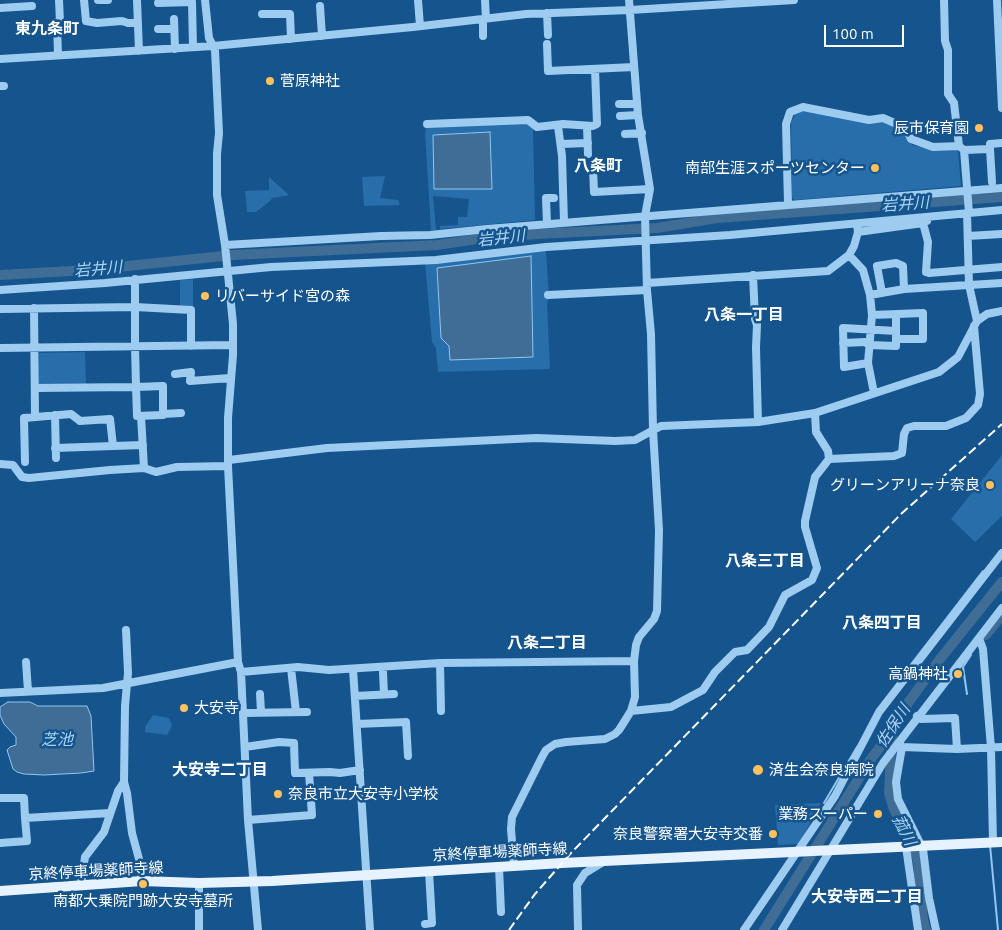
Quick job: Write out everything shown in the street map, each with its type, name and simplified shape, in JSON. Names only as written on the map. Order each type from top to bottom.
[{"type":"main road","name":"京終停車場薬師寺線","points":[[0,891],[142,880],[199,883],[253,882],[514,866],[998,842]]},
{"type":"street","points":[[58,55],[57,22],[60,22],[59,0]]},
{"type":"street","points":[[84,0],[86,21],[97,24],[122,21],[138,23]]},
{"type":"street","points":[[98,0],[108,0]]},
{"type":"street","points":[[137,0],[140,51]]},
{"type":"street","points":[[206,0],[209,38],[214,50],[218,101],[218,195],[228,269],[233,345],[228,418],[229,463],[238,662],[241,672],[248,820],[258,930]]},
{"type":"street","points":[[418,0],[420,26]]},
{"type":"street","points":[[483,36],[485,0]]},
{"type":"street","points":[[514,866],[512,817],[546,750],[560,743],[600,740],[610,737],[619,730],[631,711],[635,697],[634,652],[639,637],[657,612],[660,532],[653,430],[651,334],[647,286],[645,218],[650,189],[638,115],[629,0]]},
{"type":"street","points":[[0,59],[213,46],[547,13],[794,0]]},
{"type":"street","points":[[829,459],[894,456],[902,453],[904,434],[907,428],[914,426],[946,426],[966,418],[978,405],[980,394],[975,324],[968,270],[967,192],[954,103],[948,94],[948,50],[945,41],[944,0]]},
{"type":"street","points":[[997,0],[1000,11],[1002,108]]},
{"type":"street","points":[[158,3],[192,2],[193,47]]},
{"type":"street","points":[[0,8],[32,6]]},
{"type":"street","points":[[320,6],[322,36]]},
{"type":"street","points":[[547,13],[548,35]]},
{"type":"street","points":[[262,14],[290,14],[291,39]]},
{"type":"street","points":[[174,19],[174,49]]},
{"type":"street","points":[[158,29],[174,29]]},
{"type":"street","points":[[547,44],[548,71],[634,67]]},
{"type":"street","points":[[427,124],[528,120],[537,127],[572,124],[588,126],[597,124],[596,69]]},
{"type":"street","points":[[619,104],[638,104]]},
{"type":"street","points":[[788,204],[786,124],[790,112],[804,106],[869,120],[883,118],[906,128],[911,139],[933,147],[990,149]]},
{"type":"street","points":[[620,116],[638,115]]},
{"type":"street","points":[[558,126],[561,144],[564,222]]},
{"type":"street","points":[[588,126],[588,154]]},
{"type":"street","points":[[625,134],[642,133]]},
{"type":"street","points":[[561,144],[588,143]]},
{"type":"street","points":[[992,182],[990,144],[1002,144]]},
{"type":"street","points":[[601,162],[596,163],[593,168],[594,192],[650,189]]},
{"type":"street","points":[[225,247],[382,236],[430,235],[564,222],[645,218],[788,204],[1002,188]]},
{"type":"street","points":[[546,224],[546,198],[554,198]]},
{"type":"street","points":[[857,228],[968,212],[1002,210]]},
{"type":"street","points":[[0,290],[105,283],[228,269],[436,260],[546,247],[646,239],[730,236],[923,223],[938,216]]},
{"type":"street","points":[[923,223],[928,242],[926,272],[1002,267]]},
{"type":"street","points":[[548,295],[753,275],[828,271],[849,255],[854,246],[857,228]]},
{"type":"street","points":[[968,236],[1002,234]]},
{"type":"street","points":[[849,255],[863,270],[870,295],[872,316],[868,363],[874,393]]},
{"type":"street","points":[[882,293],[877,266],[896,263],[903,266],[904,289]]},
{"type":"street","points":[[753,275],[757,325],[758,422]]},
{"type":"street","points":[[134,279],[137,416],[181,413]]},
{"type":"street","points":[[870,295],[904,289],[1002,283]]},
{"type":"street","points":[[0,309],[135,307],[191,310],[191,346]]},
{"type":"street","points":[[34,308],[35,417]]},
{"type":"street","points":[[0,464],[13,465],[22,477],[29,478],[80,472],[144,468],[156,472],[177,467],[229,463],[346,447],[536,438],[635,440],[661,426],[758,422],[814,413],[939,372],[958,357],[975,324],[987,314],[1002,311]]},
{"type":"street","points":[[868,363],[844,367],[843,328],[871,329],[923,339],[923,313],[872,316]]},
{"type":"street","points":[[843,343],[865,342],[869,345],[896,346],[896,314]]},
{"type":"street","points":[[0,348],[233,345]]},
{"type":"street","points":[[175,374],[191,372],[190,381],[230,378]]},
{"type":"street","points":[[35,388],[163,386],[164,414]]},
{"type":"street","points":[[631,711],[671,707],[703,690],[715,672],[735,652],[747,650],[769,628],[785,595],[812,580],[817,568],[805,521],[815,477],[829,459],[828,451],[816,432],[814,413]]},
{"type":"street","points":[[25,462],[24,418],[71,414],[80,421],[110,419],[113,446]]},
{"type":"street","points":[[55,415],[56,458]]},
{"type":"street","points":[[141,416],[144,468]]},
{"type":"street","points":[[56,448],[143,444]]},
{"type":"street","points":[[744,930],[799,851],[834,796],[879,712],[1002,553]]},
{"type":"street","points":[[782,930],[828,850],[883,763],[900,744],[918,716],[1002,608]]},
{"type":"street","points":[[126,630],[128,673],[126,684],[124,782],[142,880]]},
{"type":"street","points":[[979,638],[984,649],[998,842]]},
{"type":"street","points":[[241,672],[291,668],[317,670],[353,669],[358,667],[440,663],[634,661]]},
{"type":"street","points":[[26,662],[28,691]]},
{"type":"street","points":[[0,693],[103,688],[238,662]]},
{"type":"street","points":[[440,663],[441,711]]},
{"type":"street","points":[[291,668],[296,712]]},
{"type":"street","points":[[353,669],[370,930]]},
{"type":"street","points":[[383,672],[384,694]]},
{"type":"street","points":[[260,694],[261,712]]},
{"type":"street","points":[[355,696],[394,694]]},
{"type":"street","points":[[243,713],[306,712]]},
{"type":"street","points":[[918,716],[921,719],[955,718],[957,749]]},
{"type":"street","points":[[357,724],[406,722],[408,756]]},
{"type":"street","points":[[245,747],[279,742],[294,743],[295,774],[340,773],[360,770]]},
{"type":"street","points":[[900,744],[957,749],[1002,747]]},
{"type":"street","points":[[900,744],[896,782],[898,799],[913,846],[918,930]]},
{"type":"street","points":[[248,820],[312,815],[309,773]]},
{"type":"street","points":[[81,884],[85,857],[104,832],[124,782]]},
{"type":"street","points":[[0,798],[24,798],[27,841],[0,843]]},
{"type":"street","points":[[25,818],[110,813]]},
{"type":"street","points":[[913,846],[923,849],[929,898],[936,930]]},
{"type":"street","points":[[578,930],[577,885],[582,875],[602,862]]},
{"type":"street","points":[[499,867],[501,912]]},
{"type":"street","points":[[425,924],[432,923],[430,871]]},
{"type":"street","points":[[199,883],[199,930]]},
{"type":"shaded area","name":"南部生涯スポーツセンター","points":[[807,110],[862,122],[884,122],[903,129],[912,145],[934,149],[958,150],[961,186],[794,200],[792,197],[791,123],[795,114]]},
{"type":"shaded area","points":[[528,122],[533,127],[535,220],[440,229],[440,226],[458,225],[458,217],[467,217],[469,199],[433,196],[436,230],[431,230],[426,126]],"holes":[[[490,132],[491,189],[435,189]]]},
{"type":"shaded area","points":[[385,176],[380,198],[398,200],[400,205],[364,206],[362,177]]},
{"type":"shaded area","points":[[269,177],[289,195],[272,198],[256,212],[247,212],[245,191],[269,190]]},
{"type":"shaded area","points":[[546,251],[550,369],[438,372],[436,348],[432,342],[425,262]],"holes":[[[449,346],[533,356],[451,360]]]},
{"type":"shaded area","points":[[193,279],[193,307],[180,307],[180,280]]},
{"type":"shaded area","points":[[85,352],[86,385],[40,385],[37,383],[39,353]]},
{"type":"shaded area","name":"グリーンアリーナ奈良","points":[[1002,455],[1002,516],[975,542],[951,519]]},
{"type":"shaded area","points":[[153,715],[169,718],[172,726],[167,735],[145,732],[145,727]]},
{"type":"shaded area","points":[[821,803],[799,844],[778,845],[775,805]]},
{"type":"water","points":[[490,132],[492,189],[434,189],[433,135]]},
{"type":"water","points":[[531,256],[533,357],[450,360],[449,346],[441,338],[437,268]]},
{"type":"water","name":"芝池","points":[[8,702],[30,702],[38,706],[87,706],[91,716],[94,771],[44,775],[24,774],[13,769],[7,750],[16,745],[16,737],[4,724],[0,715],[0,707]]},
{"type":"waterway","name":"岩井川","points":[[0,275],[89,270],[233,255],[437,245],[484,238],[657,228],[717,218],[1002,197]]},
{"type":"waterway","points":[[902,676],[983,571]]},
{"type":"waterway","name":"佐保川","points":[[764,930],[871,759],[893,730],[908,703],[940,659],[1002,582]]},
{"type":"waterway","points":[[986,635],[1002,615]]},
{"type":"waterway","points":[[967,694],[963,667],[971,655]]},
{"type":"waterway","name":"菰川","points":[[892,731],[889,793],[893,807],[918,861],[923,920],[926,930]]},
{"type":"waterway","points":[[824,803],[857,747]]},
{"type":"waterway","points":[[990,845],[998,930]]},
{"type":"railway","points":[[509,930],[535,894],[571,853],[901,514],[1002,424]]},
{"type":"place","name":"菅原神社","points":[[270,81]]},
{"type":"place","name":"辰市保育園","points":[[979,128]]},
{"type":"place","name":"南部生涯スポーツセンター","points":[[875,168]]},
{"type":"place","name":"リバーサイド宮の森","points":[[205,296]]},
{"type":"place","name":"グリーンアリーナ奈良","points":[[990,485]]},
{"type":"place","name":"高鍋神社","points":[[958,674]]},
{"type":"place","name":"大安寺","points":[[184,708]]},
{"type":"place","name":"済生会奈良病院","points":[[758,770]]},
{"type":"place","name":"奈良市立大安寺小学校","points":[[278,794]]},
{"type":"place","name":"業務スーパー","points":[[878,814]]},
{"type":"place","name":"奈良警察署大安寺交番","points":[[773,834]]},
{"type":"place","name":"南都大乗院門跡大安寺墓所","points":[[143,884]]},
{"type":"district","name":"東九条町","points":[[47,29]]},
{"type":"district","name":"八条町","points":[[598,166]]},
{"type":"district","name":"八条一丁目","points":[[744,315]]},
{"type":"district","name":"八条三丁目","points":[[765,561]]},
{"type":"district","name":"八条四丁目","points":[[882,623]]},
{"type":"district","name":"八条二丁目","points":[[547,643]]},
{"type":"district","name":"大安寺二丁目","points":[[220,770]]},
{"type":"district","name":"大安寺西二丁目","points":[[867,897]]}]
